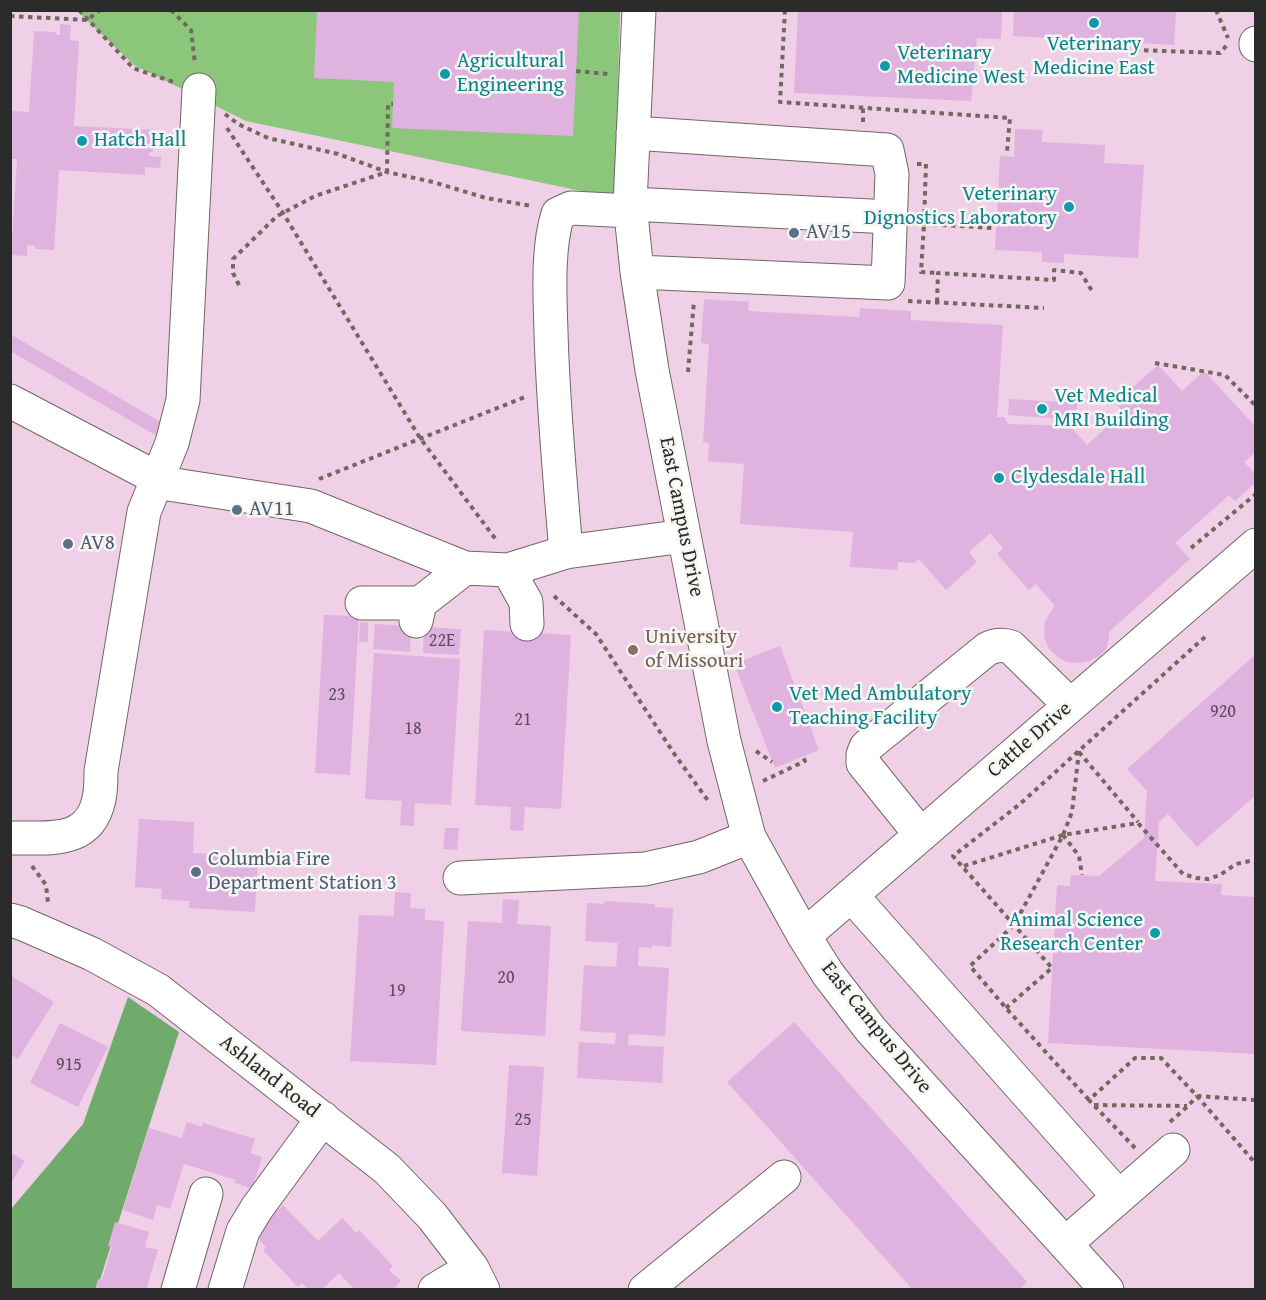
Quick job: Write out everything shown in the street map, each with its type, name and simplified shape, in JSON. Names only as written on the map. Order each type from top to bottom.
[{"type":"street","name":"East Campus Drive","points":[[639,10],[631,208],[637,272],[652,370],[724,741],[749,837],[804,936],[828,974],[871,1030],[1107,1290]]},
{"type":"street","points":[[10,838],[65,837],[80,831],[92,819],[99,800],[103,761],[144,512],[172,443],[183,400],[199,90]]},
{"type":"street","points":[[633,133],[887,150],[892,174],[888,283],[637,272]]},
{"type":"street","points":[[566,552],[552,373],[549,287],[554,228],[558,214],[571,208],[631,208],[891,218]]},
{"type":"street","points":[[10,401],[168,484],[311,506],[465,568],[515,567],[566,552],[684,536]]},
{"type":"street","name":"Cattle Drive","points":[[804,936],[1256,545]]},
{"type":"street","points":[[515,567],[526,602],[526,624]]},
{"type":"street","points":[[362,603],[418,612],[465,568]]},
{"type":"street","points":[[921,835],[863,763],[866,747],[993,646],[1011,647],[1070,705]]},
{"type":"street","points":[[459,878],[645,869],[699,857],[749,837]]},
{"type":"street","points":[[851,895],[1119,1197]]},
{"type":"street","name":"Ashland Road","points":[[10,920],[92,954],[158,990],[387,1169],[432,1216],[477,1279]]},
{"type":"street","points":[[233,1285],[243,1231],[257,1208],[323,1118]]},
{"type":"street","points":[[1065,1244],[1119,1197],[1168,1139]]},
{"type":"street","points":[[645,1290],[784,1177]]},
{"type":"street","points":[[178,1290],[206,1194]]},
{"type":"street","points":[[435,1290],[477,1279]]},
{"type":"path","points":[[79,10],[133,68],[199,90],[238,124],[268,138],[338,154],[387,172],[433,182],[486,198],[540,208]]},
{"type":"path","points":[[10,16],[87,20],[100,10]]},
{"type":"path","points":[[171,10],[191,30],[199,90]]},
{"type":"path","points":[[785,10],[780,102],[1010,118],[1007,152]]},
{"type":"path","points":[[1108,49],[1220,53],[1244,41],[1216,10]]},
{"type":"path","points":[[576,71],[618,75]]},
{"type":"path","points":[[387,172],[388,104],[393,104]]},
{"type":"path","points":[[227,128],[283,213],[420,438],[515,567]]},
{"type":"path","points":[[239,285],[233,273],[233,259],[277,216],[315,196],[387,172]]},
{"type":"path","points":[[924,224],[993,228]]},
{"type":"path","points":[[937,302],[938,273],[1054,279],[1054,270],[1081,273],[1092,291]]},
{"type":"path","points":[[1155,363],[1225,375],[1256,406]]},
{"type":"path","points":[[317,480],[525,397]]},
{"type":"path","points":[[1191,548],[1256,494]]},
{"type":"path","points":[[554,595],[596,634],[675,755],[715,810]]},
{"type":"path","points":[[1006,1008],[1052,968],[953,856],[1020,804],[1206,636]]},
{"type":"path","points":[[747,746],[772,762]]},
{"type":"path","points":[[1079,751],[1138,823],[1184,874],[1208,879],[1220,875],[1236,864],[1250,861],[1256,863]]},
{"type":"path","points":[[1079,751],[1072,812],[1063,835],[1014,925],[970,966],[1089,1100],[1137,1150]]},
{"type":"path","points":[[757,784],[805,761],[803,757]]},
{"type":"path","points":[[964,866],[1063,835],[1138,823]]},
{"type":"path","points":[[1063,835],[1079,856],[1082,875]]},
{"type":"path","points":[[32,866],[46,885],[48,903]]},
{"type":"path","points":[[1089,1100],[1135,1058],[1161,1058],[1256,1164]]},
{"type":"path","points":[[1197,1096],[1256,1100]]},
{"type":"path","points":[[1168,1139],[1188,1106],[1197,1096]]},
{"type":"path","points":[[1094,1105],[1188,1106]]},
{"type":"shaded area","name":"University of Missouri","points":[[11,11],[1255,11],[1255,1289],[11,1289]]},
{"type":"green space","points":[[77,11],[620,11],[615,198],[246,121],[134,65]]},
{"type":"green space","points":[[128,997],[179,1032],[97,1289],[11,1290],[11,1209],[83,1124]]},
{"type":"building","name":"Agricultural Engineering","points":[[317,10],[579,10],[573,136],[392,128],[394,82],[314,78]]},
{"type":"building","name":"Veterinary Medicine West","points":[[798,10],[1002,10],[1001,39],[977,38],[971,101],[794,93]]},
{"type":"building","name":"Veterinary Medicine East","points":[[1014,10],[1176,10],[1174,45],[1013,36]]},
{"type":"building","name":"Hatch Hall","points":[[60,24],[71,25],[70,40],[79,41],[74,126],[155,130],[153,152],[149,152],[149,156],[161,157],[160,168],[145,167],[145,175],[59,170],[54,250],[35,249],[35,246],[27,245],[27,256],[11,255],[17,159],[10,159],[10,111],[29,112],[34,31],[56,32],[56,35],[60,35]]},
{"type":"building","name":"Veterinary Dignostics Laboratory","points":[[1015,129],[1043,130],[1042,142],[1105,145],[1104,163],[1144,165],[1138,258],[1064,254],[1064,263],[1042,262],[1042,252],[995,250],[1000,156],[1014,157]]},
{"type":"building","name":"Clydesdale Hall","points":[[704,299],[749,302],[748,311],[859,317],[860,308],[911,311],[911,320],[1003,325],[997,417],[1004,417],[1008,424],[1070,426],[1087,445],[1123,412],[1118,406],[1135,391],[1132,388],[1158,365],[1182,391],[1204,371],[1256,427],[1256,452],[1244,462],[1256,474],[1256,482],[1235,501],[1229,495],[1175,543],[1190,559],[1109,632],[1106,649],[1099,656],[1089,661],[1066,662],[1050,650],[1045,640],[1045,622],[1055,606],[1036,584],[1029,590],[997,554],[1003,548],[990,533],[969,552],[977,562],[946,590],[919,559],[914,563],[898,562],[897,570],[850,567],[853,532],[740,524],[744,464],[708,461],[709,443],[703,442],[709,344],[701,343]]},
{"type":"building","points":[[10,334],[164,424],[157,436],[10,351]]},
{"type":"building","name":"Vet Medical MRI Building","points":[[1009,399],[1077,403],[1076,420],[1008,415]]},
{"type":"building","points":[[324,615],[359,616],[350,775],[315,773]]},
{"type":"building","points":[[360,622],[368,623],[368,642],[359,642]]},
{"type":"building","points":[[375,624],[411,626],[410,652],[373,649]]},
{"type":"building","points":[[424,627],[461,629],[459,655],[423,653]]},
{"type":"building","points":[[484,630],[571,635],[561,809],[525,807],[523,831],[510,830],[511,807],[475,805]]},
{"type":"building","name":"Vet Med Ambulatory Teaching Facility","points":[[780,646],[819,750],[775,768],[734,664]]},
{"type":"building","points":[[374,653],[460,659],[451,805],[415,803],[414,826],[400,825],[402,801],[365,799]]},
{"type":"building","name":"Animal Science Research Center","points":[[1256,654],[1256,795],[1197,847],[1168,814],[1159,822],[1155,881],[1222,884],[1221,895],[1256,897],[1256,1054],[1048,1043],[1057,885],[1070,886],[1071,875],[1099,876],[1144,838],[1147,791],[1127,769]]},
{"type":"building","name":"Columbia Fire Department Station 3","points":[[139,819],[194,822],[193,853],[258,856],[255,912],[189,908],[189,901],[161,899],[162,889],[135,887]]},
{"type":"building","points":[[445,828],[459,828],[457,850],[443,849]]},
{"type":"building","points":[[395,892],[411,893],[410,908],[425,909],[425,920],[444,921],[436,1065],[350,1061],[359,915],[394,916]]},
{"type":"building","points":[[503,899],[519,900],[517,924],[551,926],[545,1036],[461,1031],[468,921],[502,923]]},
{"type":"building","points":[[605,901],[655,904],[655,907],[673,908],[671,947],[652,945],[652,948],[639,947],[638,966],[669,968],[665,1036],[629,1034],[628,1045],[664,1047],[662,1083],[577,1078],[579,1042],[615,1044],[616,1033],[580,1031],[584,965],[616,967],[618,943],[585,941],[587,903],[604,904]]},
{"type":"building","points":[[10,975],[54,1002],[18,1059],[10,1054]]},
{"type":"building","points":[[794,1022],[1027,1282],[1019,1290],[913,1290],[727,1082]]},
{"type":"building","points":[[60,1023],[108,1047],[78,1107],[30,1083]]},
{"type":"building","points":[[509,1065],[544,1067],[537,1176],[502,1173]]},
{"type":"building","points":[[187,1122],[202,1127],[203,1123],[255,1139],[250,1153],[262,1157],[252,1189],[235,1183],[236,1180],[184,1164],[170,1209],[157,1205],[153,1220],[123,1210],[149,1128],[182,1138]]},
{"type":"building","points":[[10,1153],[25,1161],[10,1184]]},
{"type":"building","points":[[283,1205],[318,1241],[342,1218],[356,1233],[359,1230],[393,1266],[389,1270],[401,1281],[392,1290],[355,1290],[339,1273],[321,1290],[309,1290],[302,1283],[298,1287],[263,1250],[266,1247],[253,1233]]},
{"type":"building","points":[[115,1222],[149,1232],[145,1247],[158,1250],[146,1290],[95,1290],[98,1279],[102,1280],[112,1247],[108,1246]]},
{"type":"place","name":"Veterinary Medicine East","points":[[1094,23]]},
{"type":"place","name":"Veterinary Medicine West","points":[[885,66]]},
{"type":"place","name":"Agricultural Engineering","points":[[445,74]]},
{"type":"place","name":"Hatch Hall","points":[[82,141]]},
{"type":"place","name":"Veterinary Dignostics Laboratory","points":[[1069,207]]},
{"type":"place","name":"AV15","points":[[794,233]]},
{"type":"place","name":"Vet Medical MRI Building","points":[[1042,409]]},
{"type":"place","name":"Clydesdale Hall","points":[[999,478]]},
{"type":"place","name":"AV11","points":[[237,510]]},
{"type":"place","name":"AV8","points":[[68,544]]},
{"type":"place","name":"University of Missouri","points":[[633,650]]},
{"type":"place","name":"Vet Med Ambulatory Teaching Facility","points":[[777,707]]},
{"type":"place","name":"Columbia Fire Department Station 3","points":[[196,872]]},
{"type":"place","name":"Animal Science Research Center","points":[[1155,933]]}]
